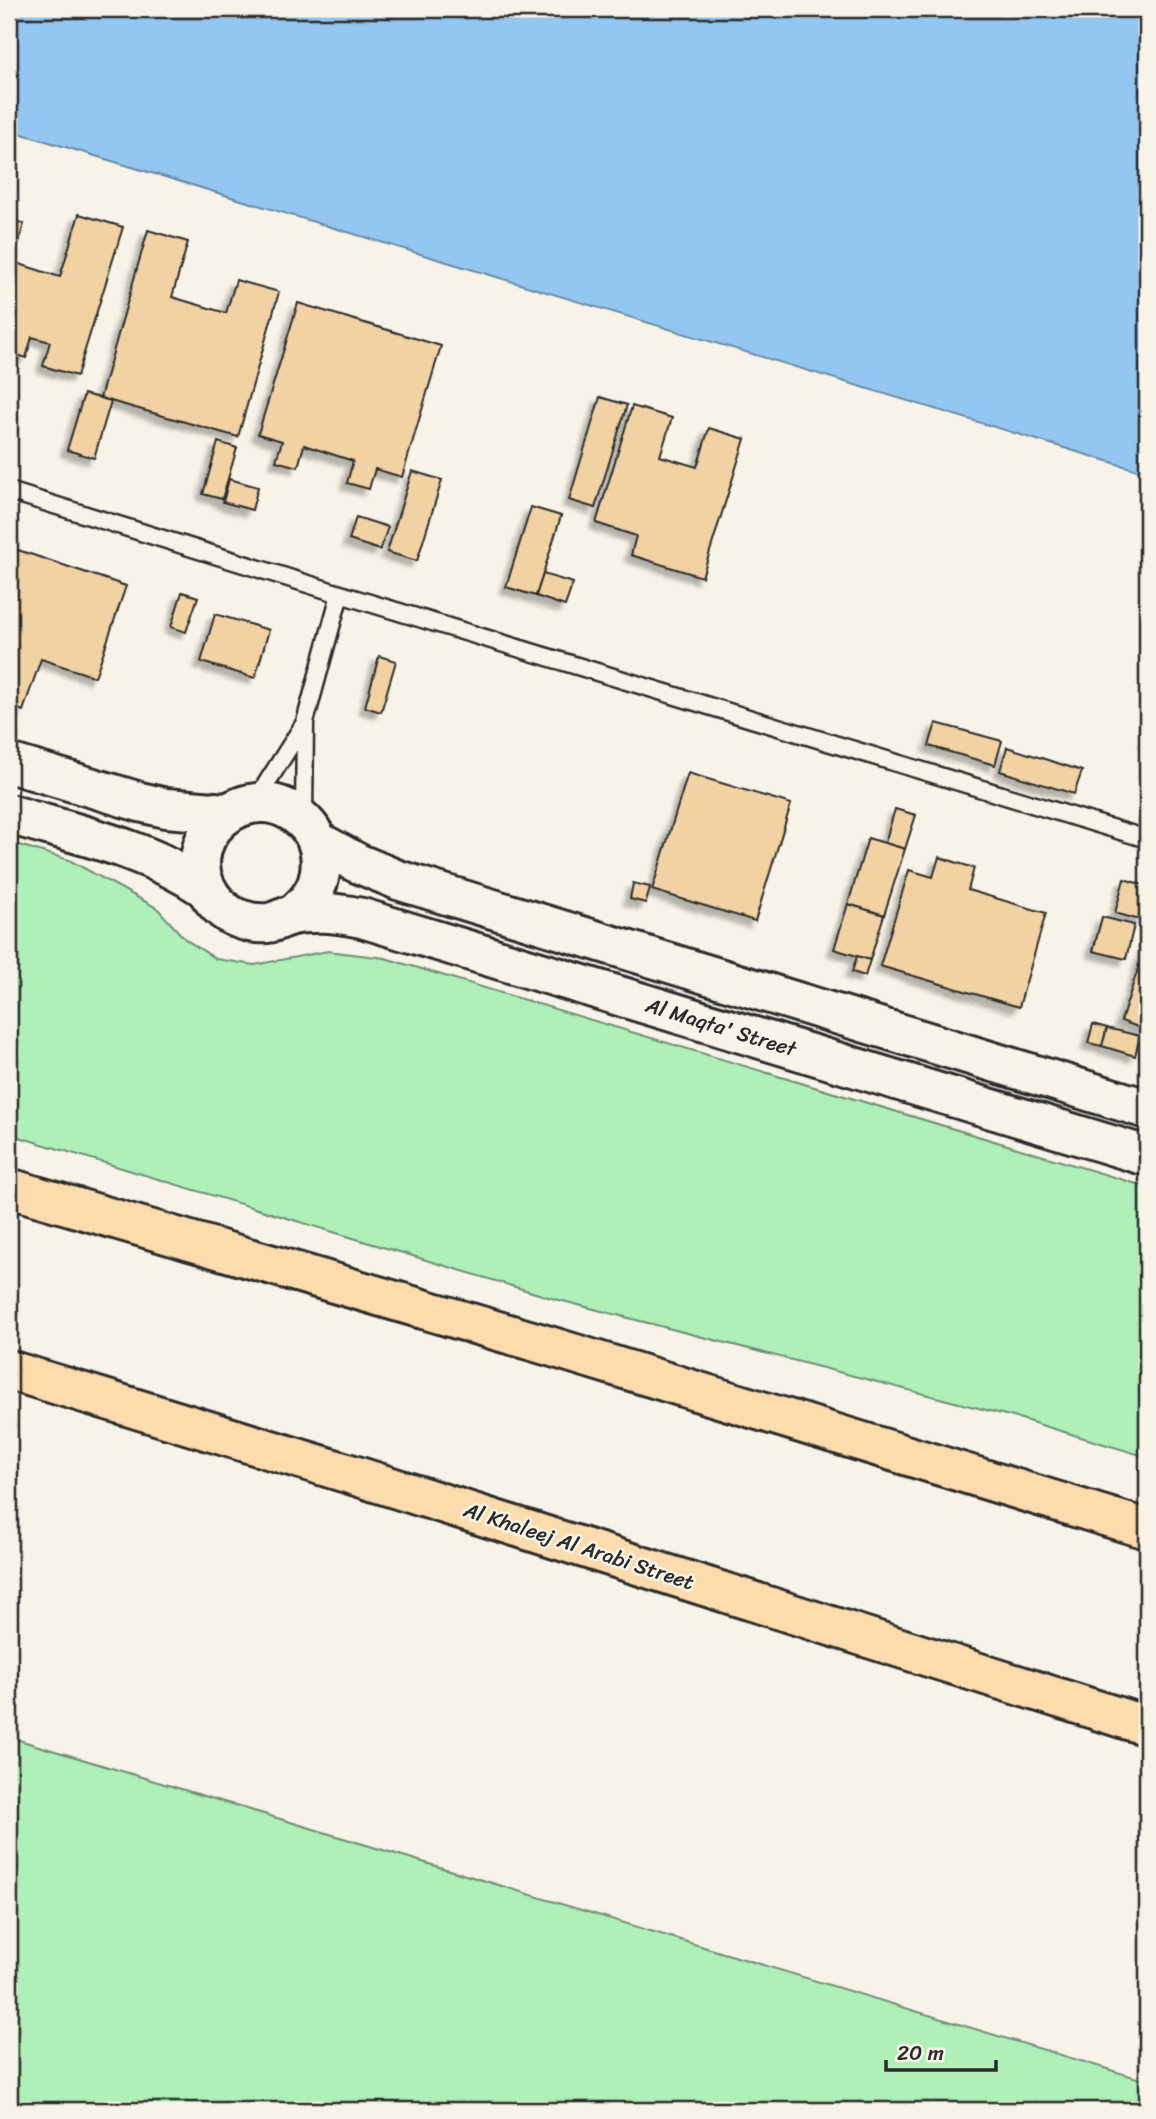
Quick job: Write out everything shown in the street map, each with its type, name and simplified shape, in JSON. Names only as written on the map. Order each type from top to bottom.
[{"type":"highway","points":[[9,1188],[558,1349],[1147,1529]]},
{"type":"highway","name":"Al Khaleej Al Arabi Street","points":[[9,1370],[350,1474],[1147,1726]]},
{"type":"street","points":[[9,763],[166,808],[240,808],[272,804],[289,810],[310,831],[357,863],[398,880],[1147,1109]]},
{"type":"street","points":[[205,888],[200,868],[202,847],[211,828],[240,808]]},
{"type":"street","points":[[9,814],[154,859],[205,888],[220,909],[243,921],[269,923],[293,915],[308,901],[318,882],[321,862],[310,831]]},
{"type":"street","name":"Al Maqta' Street","points":[[293,915],[340,914],[362,918],[1147,1156]]},
{"type":"lane","points":[[9,491],[1147,839]]},
{"type":"lane","points":[[310,831],[305,722],[340,594]]},
{"type":"lane","points":[[240,808],[305,722]]},
{"type":"green space","points":[[9,842],[69,860],[157,908],[185,939],[216,959],[254,965],[328,951],[385,958],[1147,1187],[1147,1457],[1021,1419],[555,1299],[9,1134]]},
{"type":"green space","points":[[9,1737],[1147,2081],[1147,2110],[9,2110]]},
{"type":"water","points":[[9,9],[1147,9],[1147,473],[9,130]]},
{"type":"building","points":[[79,214],[123,227],[77,376],[43,366],[50,342],[32,337],[26,358],[9,352],[9,219],[24,224],[13,262],[60,277]]},
{"type":"building","points":[[148,230],[188,242],[172,297],[226,313],[236,280],[279,292],[238,437],[100,398]]},
{"type":"building","points":[[298,303],[441,346],[402,477],[375,469],[369,489],[347,483],[353,461],[304,445],[298,467],[276,461],[282,441],[258,434]]},
{"type":"building","points":[[84,394],[111,401],[94,458],[67,450]]},
{"type":"building","points":[[600,397],[627,405],[595,508],[569,500]]},
{"type":"building","points":[[632,406],[672,418],[660,456],[697,467],[709,428],[745,439],[702,577],[631,555],[636,536],[596,523]]},
{"type":"building","points":[[218,442],[237,448],[222,499],[203,494]]},
{"type":"building","points":[[412,471],[442,480],[417,561],[387,552]]},
{"type":"building","points":[[229,479],[258,487],[252,510],[223,502]]},
{"type":"building","points":[[531,507],[561,516],[536,596],[506,587]]},
{"type":"building","points":[[356,517],[388,527],[380,550],[349,540]]},
{"type":"building","points":[[9,547],[126,586],[95,677],[41,659],[23,711],[9,706]]},
{"type":"building","points":[[543,574],[573,583],[565,606],[536,596]]},
{"type":"building","points":[[182,592],[198,597],[186,632],[171,627]]},
{"type":"building","points":[[215,614],[269,630],[255,678],[201,662]]},
{"type":"building","points":[[379,656],[396,661],[381,712],[365,707]]},
{"type":"building","points":[[936,723],[1002,741],[995,765],[929,746]]},
{"type":"building","points":[[1007,747],[1082,771],[1074,794],[1000,771]]},
{"type":"building","points":[[688,773],[791,804],[755,921],[652,890]]},
{"type":"building","points":[[895,809],[916,815],[905,849],[885,843]]},
{"type":"building","points":[[868,838],[905,849],[884,915],[848,904]]},
{"type":"building","points":[[939,857],[974,868],[968,890],[1046,913],[1019,1007],[880,966],[909,870],[933,877]]},
{"type":"building","points":[[1124,879],[1147,886],[1140,920],[1115,913]]},
{"type":"building","points":[[633,883],[650,887],[646,903],[630,899]]},
{"type":"building","points":[[848,904],[884,915],[870,960],[834,949]]},
{"type":"building","points":[[1102,917],[1134,925],[1126,959],[1093,951]]},
{"type":"building","points":[[1147,941],[1147,1030],[1121,1021]]},
{"type":"building","points":[[857,956],[870,960],[865,976],[852,972]]},
{"type":"building","points":[[1093,1024],[1107,1028],[1102,1046],[1088,1043]]},
{"type":"building","points":[[1107,1028],[1140,1036],[1135,1056],[1102,1046]]}]
